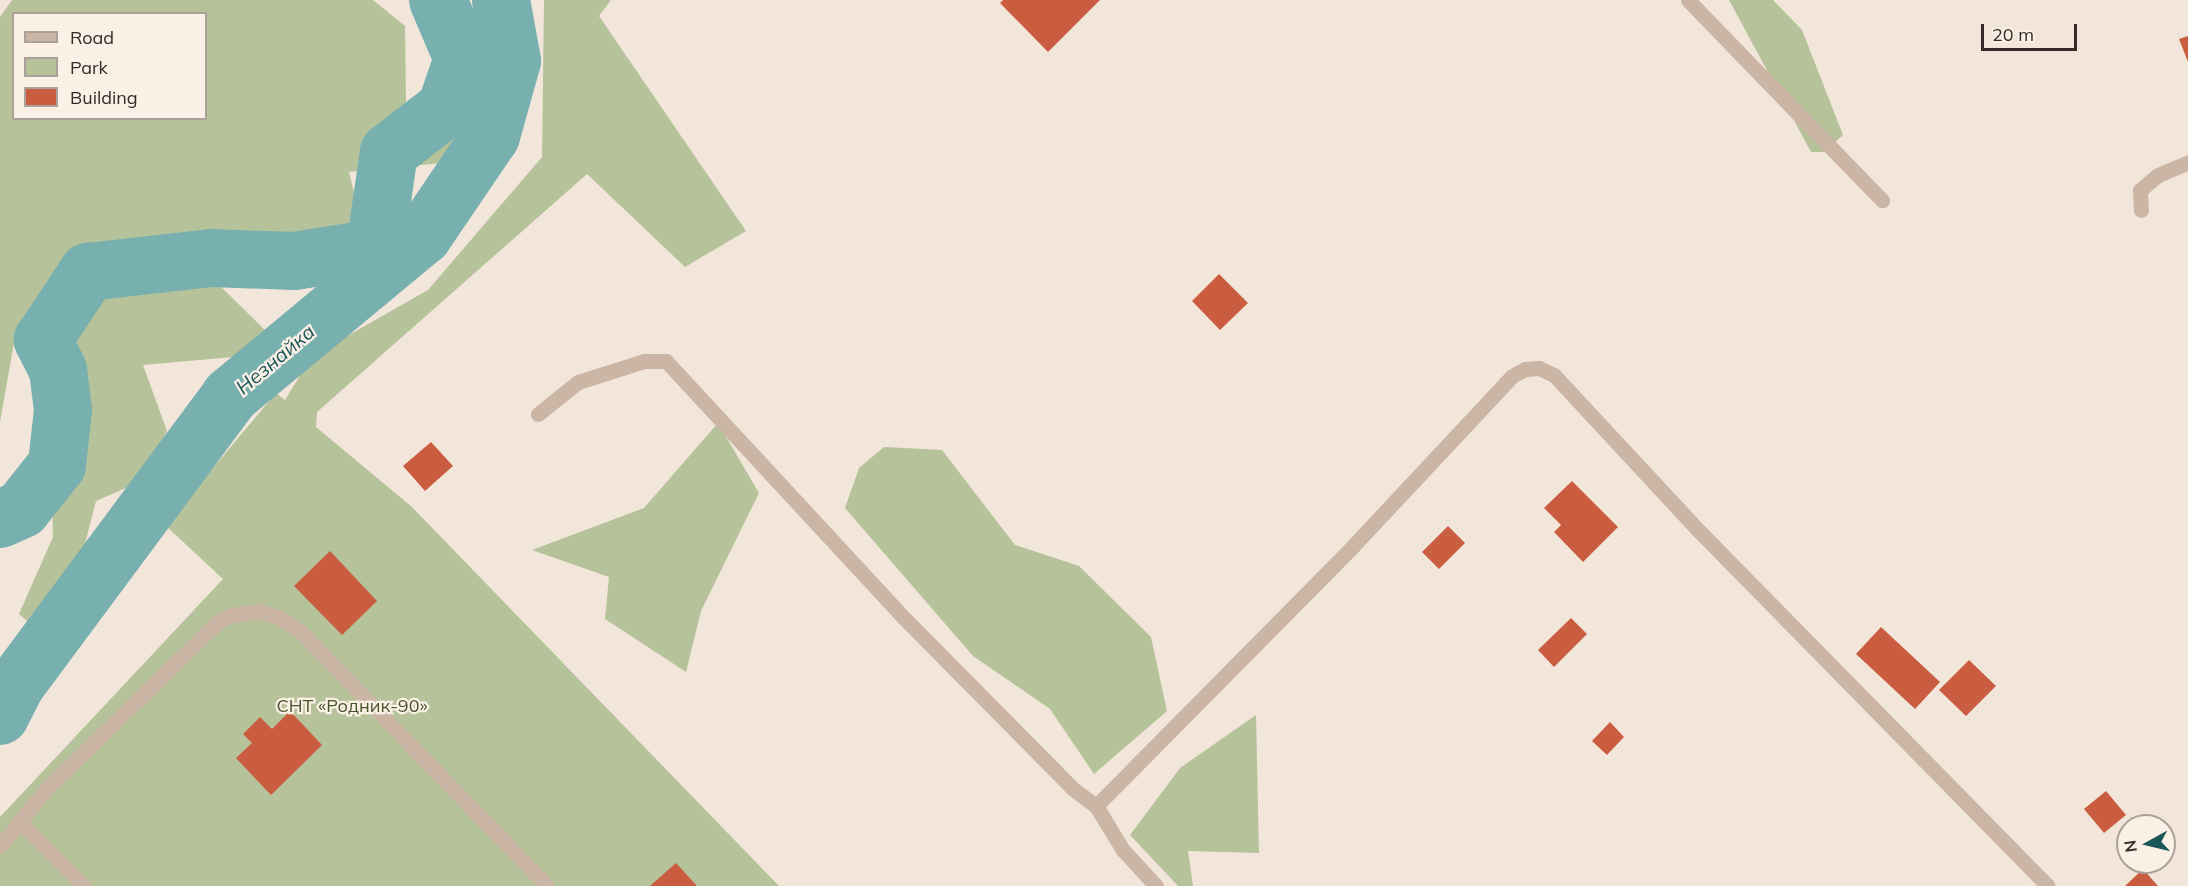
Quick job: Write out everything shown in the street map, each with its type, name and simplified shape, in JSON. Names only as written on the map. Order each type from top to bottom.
[{"type":"street","points":[[1688,0],[1882,200]]},
{"type":"street","points":[[2140,210],[2140,190],[2158,175],[2188,162]]},
{"type":"street","points":[[538,414],[578,382],[644,361],[666,361],[915,628],[1072,788],[1096,806],[1124,850],[1156,886]]},
{"type":"street","points":[[1096,806],[1353,546],[1512,376],[1525,369],[1539,368],[1554,375],[1700,532],[2048,886]]},
{"type":"street","points":[[0,846],[21,823],[46,789],[219,621],[232,615],[259,611],[281,618],[300,631],[547,886]]},
{"type":"street","points":[[21,823],[84,886]]},
{"type":"green space","points":[[12,0],[373,0],[405,26],[406,107],[490,73],[452,162],[349,172],[363,228],[79,251],[15,337],[0,422],[0,17]]},
{"type":"green space","name":"СНТ «Родник-90»","points":[[544,0],[611,0],[599,16],[746,231],[685,267],[587,174],[317,412],[316,427],[412,507],[779,886],[0,886],[0,817],[223,579],[165,525],[276,393],[285,400],[312,356],[428,290],[542,157]]},
{"type":"green space","points":[[1729,0],[1773,0],[1802,30],[1843,135],[1824,152],[1811,152]]},
{"type":"green space","points":[[207,273],[275,340],[256,355],[143,365],[167,431],[142,481],[96,501],[77,575],[42,634],[19,614],[53,537],[51,443],[85,407],[65,316],[94,286]]},
{"type":"green space","points":[[718,423],[759,493],[701,611],[686,672],[605,619],[609,577],[532,550],[644,508]]},
{"type":"green space","points":[[884,447],[942,450],[1015,545],[1079,566],[1151,637],[1167,711],[1094,774],[1050,709],[973,656],[845,508],[859,468]]},
{"type":"green space","points":[[1256,715],[1259,853],[1188,851],[1193,886],[1178,886],[1130,835],[1180,768]]},
{"type":"building","points":[[1003,0],[1100,0],[1048,52],[1000,3]]},
{"type":"building","points":[[2188,36],[2188,62],[2179,39]]},
{"type":"building","points":[[1219,274],[1248,303],[1220,330],[1192,301]]},
{"type":"building","points":[[431,442],[453,466],[425,491],[403,466]]},
{"type":"building","points":[[1572,481],[1618,527],[1583,562],[1554,532],[1561,525],[1544,508]]},
{"type":"building","points":[[1448,526],[1465,543],[1439,569],[1422,552]]},
{"type":"building","points":[[330,551],[377,601],[342,635],[294,586]]},
{"type":"building","points":[[1571,618],[1587,634],[1554,667],[1538,650]]},
{"type":"building","points":[[1881,627],[1940,682],[1915,709],[1856,654]]},
{"type":"building","points":[[1969,660],[1996,686],[1966,716],[1939,690]]},
{"type":"building","points":[[290,711],[322,745],[271,795],[236,758],[252,743],[243,734],[260,717],[272,729]]},
{"type":"building","points":[[1610,722],[1624,737],[1607,755],[1592,741]]},
{"type":"building","points":[[2106,791],[2125,814],[2116,814],[2116,823],[2104,833],[2084,809]]},
{"type":"building","points":[[676,863],[697,886],[650,886]]},
{"type":"building","points":[[2138,874],[2147,874],[2158,886],[2125,886]]},
{"type":"waterway","name":"Незнайка","points":[[0,519],[22,509],[57,465],[63,410],[58,370],[43,340],[88,272],[211,258],[294,261],[375,248],[389,152],[446,108],[463,59],[438,0]]},
{"type":"waterway","name":"Незнайка","points":[[0,716],[15,686],[230,396],[423,236],[491,136],[512,61],[501,0]]}]
